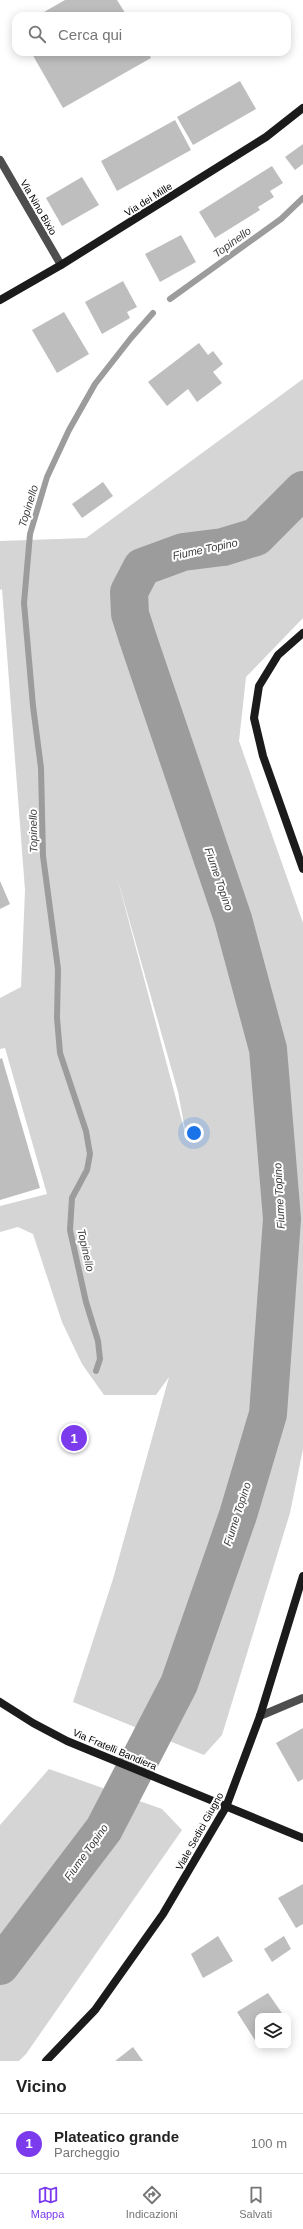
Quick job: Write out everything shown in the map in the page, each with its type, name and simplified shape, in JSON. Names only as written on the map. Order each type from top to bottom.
[{"type":"main road","name":"Via dei Mille","points":[[0,300],[61,265],[266,137],[303,108]]},
{"type":"main road","points":[[303,633],[278,655],[259,686],[254,718],[263,756],[303,869]]},
{"type":"main road","name":"Viale Sedici Giugno","points":[[46,2061],[95,2010],[162,1914],[226,1807],[260,1716],[303,1576]]},
{"type":"main road","name":"Via Fratelli Bandiera","points":[[0,1702],[33,1723],[67,1741],[303,1838]]},
{"type":"street","name":"Via Nino Bixio","points":[[0,160],[61,265]]},
{"type":"street","points":[[260,1716],[303,1698]]},
{"type":"shaded area","points":[[303,379],[303,618],[246,677],[239,741],[303,923],[303,1449],[290,1513],[222,1735],[204,1755],[73,1702],[113,1579],[169,1377],[156,1395],[104,1395],[82,1364],[62,1322],[33,1234],[18,1227],[0,1232],[0,1206],[47,1194],[5,1048],[0,1049],[0,998],[21,987],[25,890],[2,589],[0,590],[0,541],[86,538]],"holes":[[[117,877],[178,1092],[187,1140]]]},
{"type":"shaded area","points":[[49,1769],[162,1809],[182,1830],[26,2054],[19,2061],[0,2061],[0,1825]]},
{"type":"building","points":[[65,0],[117,0],[124,12],[44,12]]},
{"type":"building","points":[[33,56],[150,56],[151,58],[63,108]]},
{"type":"building","points":[[240,81],[256,109],[193,145],[177,117]]},
{"type":"building","points":[[175,120],[191,150],[117,191],[101,161]]},
{"type":"building","points":[[303,144],[303,164],[295,170],[285,157]]},
{"type":"building","points":[[272,166],[283,183],[270,191],[274,197],[258,207],[260,210],[215,238],[199,212]]},
{"type":"building","points":[[82,177],[99,205],[62,226],[46,198]]},
{"type":"building","points":[[181,235],[196,262],[160,282],[145,254]]},
{"type":"building","points":[[123,281],[137,307],[127,312],[130,318],[102,334],[85,302]]},
{"type":"building","points":[[64,312],[89,354],[57,373],[32,330]]},
{"type":"building","points":[[199,343],[208,355],[213,351],[223,364],[213,372],[222,383],[197,402],[188,389],[167,406],[148,382]]},
{"type":"building","points":[[103,482],[113,496],[82,518],[72,504]]},
{"type":"building","points":[[0,881],[10,904],[0,909]]},
{"type":"building","points":[[2,1058],[40,1188],[0,1200],[0,1059]]},
{"type":"building","points":[[303,1728],[303,1779],[298,1782],[276,1743]]},
{"type":"building","points":[[303,1884],[303,1924],[296,1928],[278,1898]]},
{"type":"building","points":[[218,1936],[233,1961],[203,1978],[191,1954]]},
{"type":"building","points":[[284,1936],[291,1949],[272,1962],[264,1949]]},
{"type":"building","points":[[268,1993],[282,2013],[255,2013],[255,2040],[237,2012]]},
{"type":"building","points":[[133,2047],[143,2061],[115,2061]]},
{"type":"waterway","name":"Topinello","points":[[170,299],[281,219],[303,198]]},
{"type":"waterway","name":"Topinello","points":[[96,1371],[100,1359],[98,1341],[86,1302],[70,1230],[72,1198],[87,1170],[90,1154],[86,1131],[60,1053],[57,1018],[58,969],[43,856],[41,768],[33,706],[24,603],[30,534],[47,477],[69,430],[95,384],[131,338],[153,313]]},
{"type":"waterway","name":"Fiume Topino","points":[[0,1966],[104,1829],[179,1684],[238,1515],[268,1414],[282,1219],[268,1049],[233,919],[130,614],[129,592],[142,567],[183,552],[223,547],[256,537],[303,490]]},
{"type":"place","name":"Plateatico grande","points":[[74,1438]]}]
